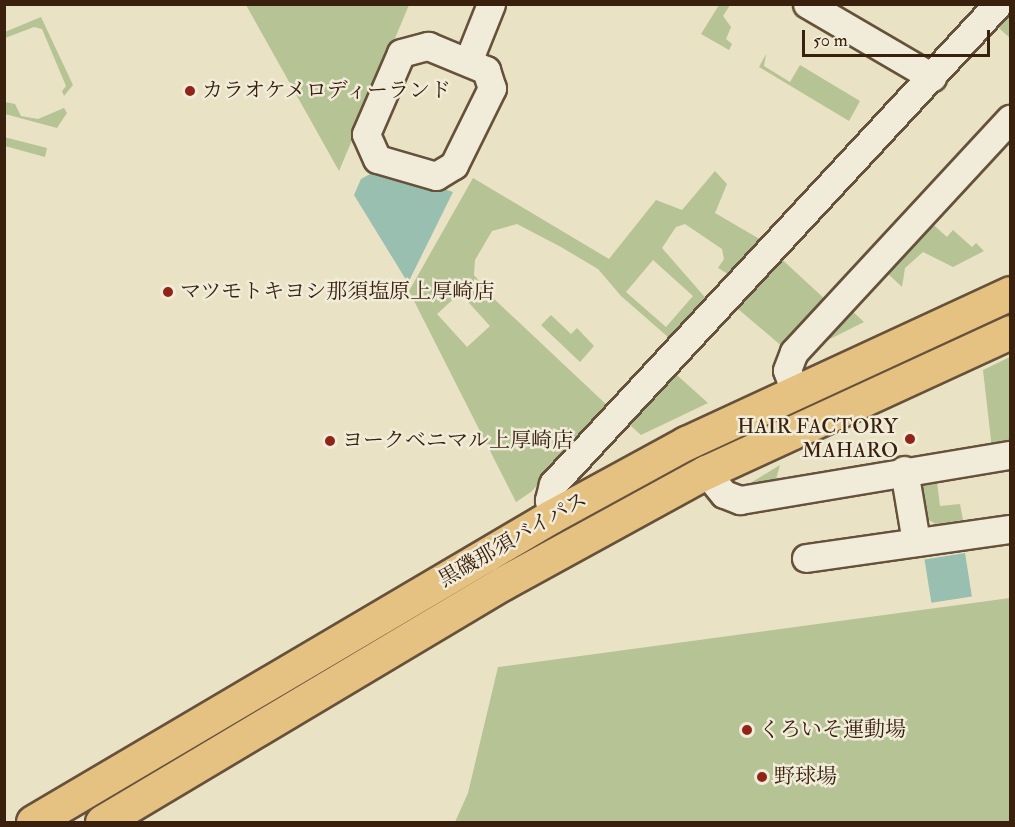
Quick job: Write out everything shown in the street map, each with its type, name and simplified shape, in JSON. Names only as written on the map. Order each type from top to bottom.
[{"type":"main road","name":"黒磯那須バイパス","points":[[33,822],[552,516],[686,443],[1011,293]]},
{"type":"main road","name":"黒磯那須バイパス","points":[[102,822],[503,583],[706,472],[1011,332]]},
{"type":"street","points":[[469,59],[490,4]]},
{"type":"street","points":[[807,4],[932,77]]},
{"type":"street","points":[[552,516],[549,500],[553,484],[998,4]]},
{"type":"street","points":[[428,46],[469,59],[486,70],[492,88],[454,165],[436,176],[377,159],[366,134],[401,53],[428,46]]},
{"type":"street","points":[[795,392],[788,370],[794,352],[1008,126]]},
{"type":"street","points":[[706,472],[724,494],[740,500],[904,470],[1011,455]]},
{"type":"street","points":[[904,470],[916,542]]},
{"type":"street","points":[[806,558],[1011,529]]},
{"type":"shaded area","points":[[246,5],[409,5],[339,171]]},
{"type":"shaded area","points":[[719,5],[730,5],[723,16],[731,27],[726,39],[732,44],[729,50],[701,34]]},
{"type":"shaded area","points":[[1010,5],[1010,38],[992,22]]},
{"type":"shaded area","points":[[41,17],[73,85],[64,96],[62,91],[66,86],[42,29],[34,27],[5,38],[5,32]]},
{"type":"shaded area","points":[[766,54],[764,66],[790,82],[800,65],[860,101],[849,121],[759,67]]},
{"type":"shaded area","points":[[5,102],[15,104],[21,116],[38,119],[64,108],[67,113],[57,128],[5,114]]},
{"type":"shaded area","points":[[4,137],[47,148],[45,157],[5,146]]},
{"type":"shaded area","points":[[381,168],[453,192],[408,283],[354,195],[361,179]]},
{"type":"shaded area","points":[[715,171],[727,184],[715,213],[763,241],[733,277],[718,268],[724,259],[722,249],[685,224],[676,227],[662,248],[710,303],[653,356],[668,337],[621,296],[598,269],[561,247],[517,224],[492,231],[475,260],[474,275],[492,297],[610,408],[531,492],[516,502],[409,291],[473,178],[609,259],[656,200],[682,210]],"holes":[[[653,260],[693,296],[666,327],[626,292]],[[460,293],[490,326],[467,347],[437,314]]]},
{"type":"shaded area","points":[[927,219],[947,237],[953,230],[972,247],[976,243],[984,251],[953,267],[923,252],[905,268],[902,287],[885,271],[850,309],[864,322],[810,349]]},
{"type":"shaded area","points":[[775,253],[827,301],[784,348],[738,309],[730,308]]},
{"type":"shaded area","points":[[551,315],[571,334],[577,328],[594,346],[580,362],[541,325]]},
{"type":"shaded area","points":[[1010,357],[1010,447],[992,449],[983,370]]},
{"type":"shaded area","points":[[669,368],[708,403],[641,435],[623,419]]},
{"type":"shaded area","points":[[780,465],[774,486],[742,488]]},
{"type":"shaded area","points":[[936,474],[940,506],[960,504],[963,520],[936,524],[925,518],[920,487],[925,476]]},
{"type":"shaded area","points":[[965,553],[972,596],[931,603],[925,559]]},
{"type":"shaded area","name":"くろいそ運動場","points":[[1010,598],[1010,822],[455,822],[468,793],[498,667]]},
{"type":"place","name":"カラオケメロディーランド","points":[[190,91]]},
{"type":"place","name":"マツモトキヨシ那須塩原上厚崎店","points":[[168,292]]},
{"type":"place","name":"HAIR FACTORY MAHARO","points":[[910,439]]},
{"type":"place","name":"ヨークベニマル上厚崎店","points":[[330,441]]},
{"type":"place","name":"くろいそ運動場","points":[[747,730]]},
{"type":"place","name":"野球場","points":[[762,777]]}]
